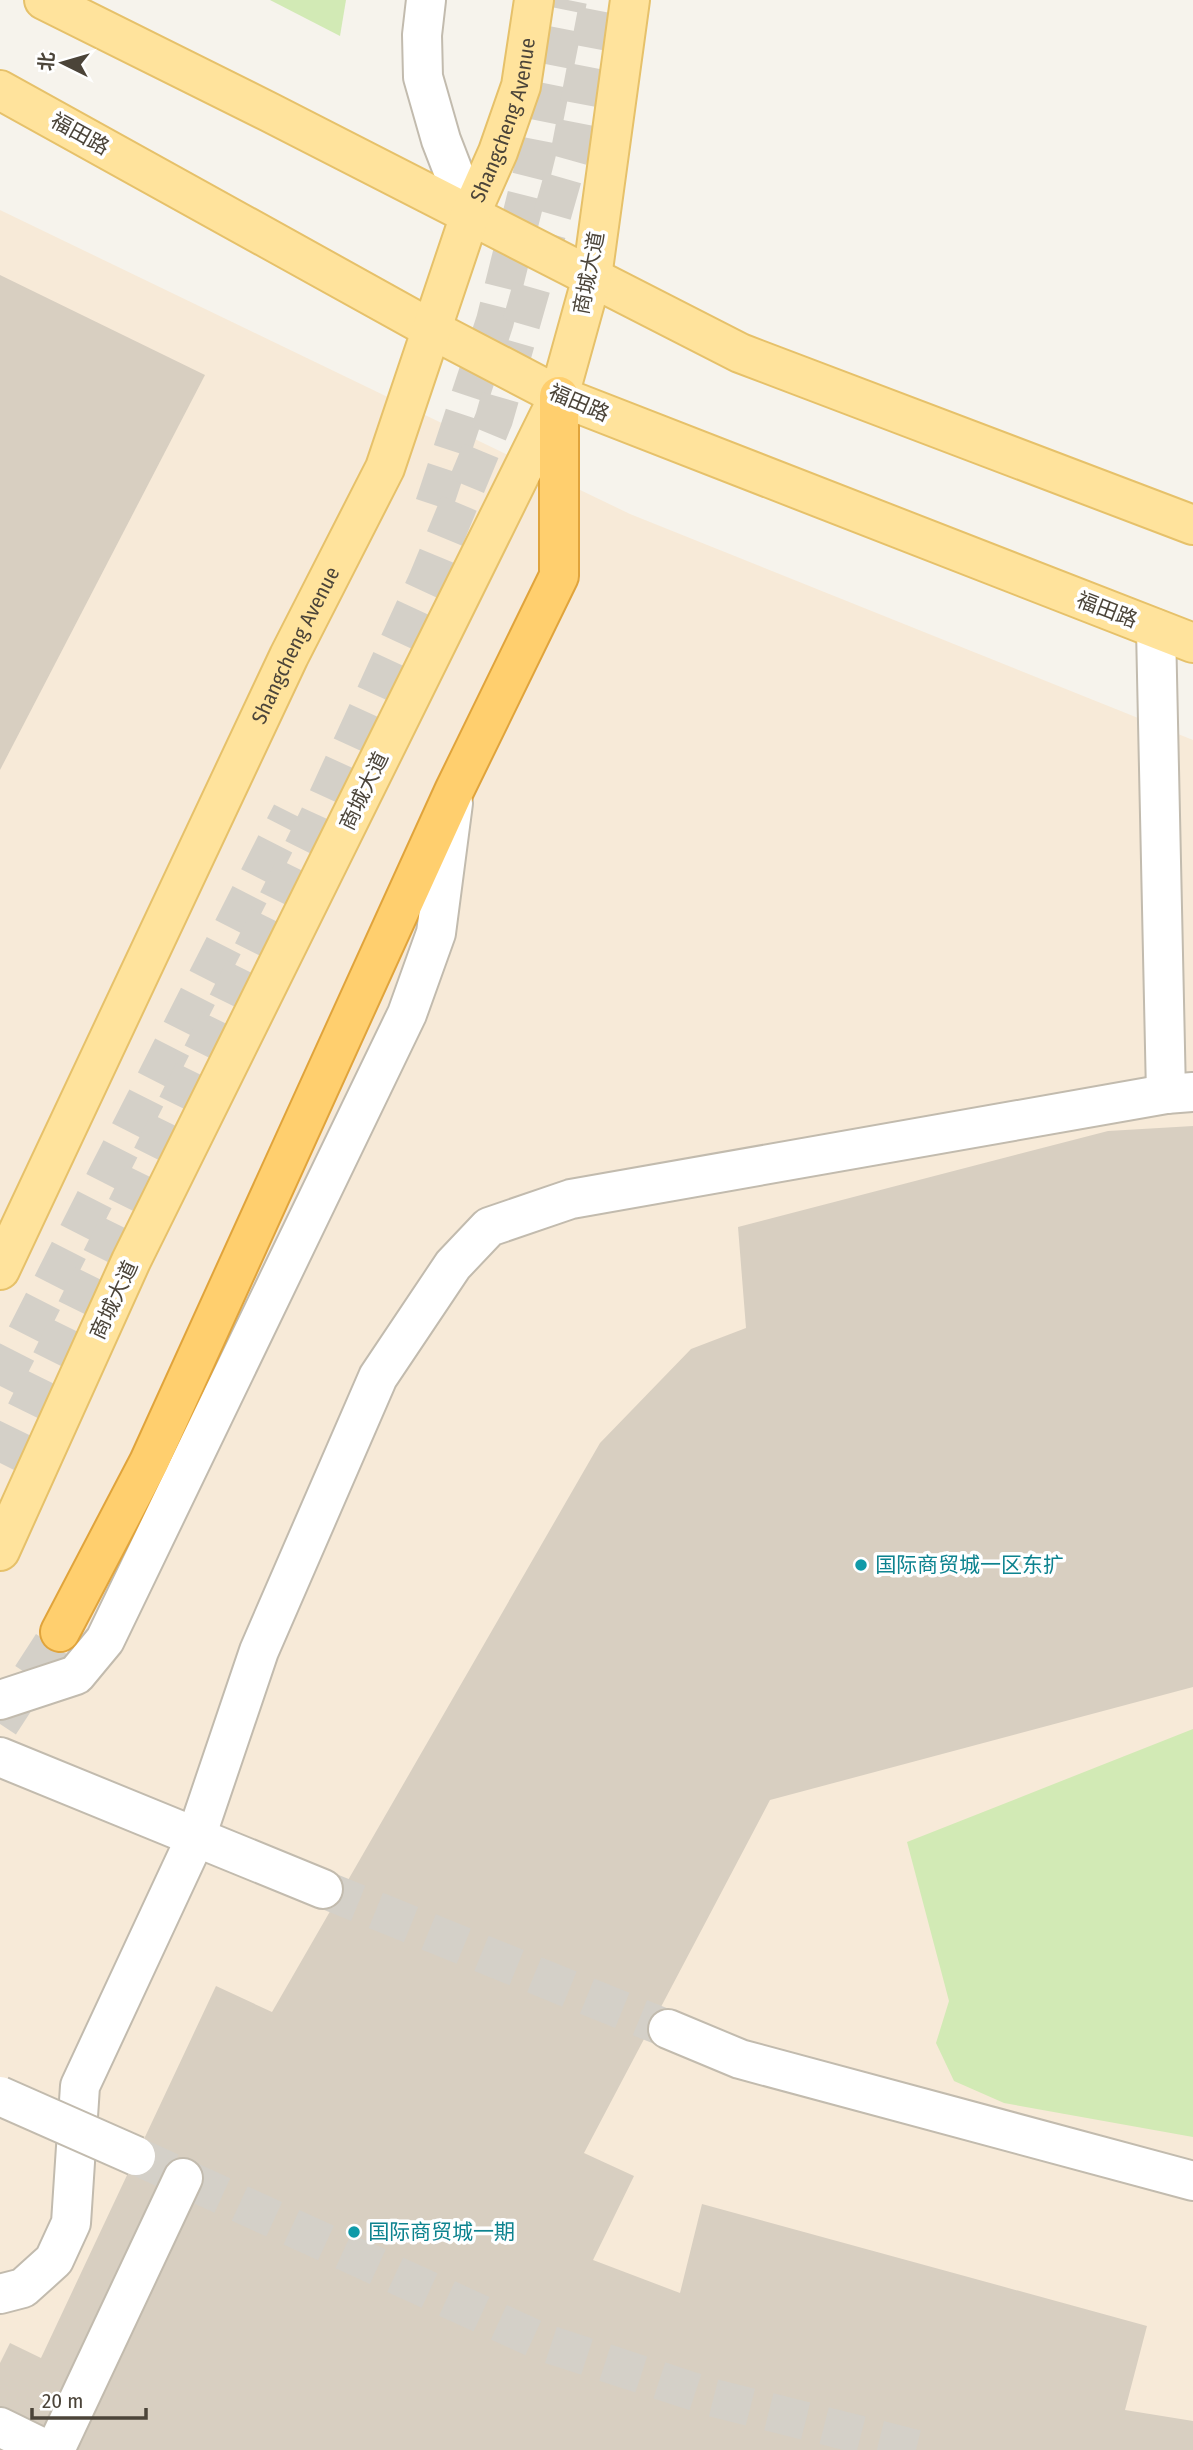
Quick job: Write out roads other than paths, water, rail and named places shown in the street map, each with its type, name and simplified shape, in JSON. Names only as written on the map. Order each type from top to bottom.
[{"type":"highway","points":[[60,1632],[149,1462],[454,791],[559,576],[559,396]]},
{"type":"main road","points":[[44,0],[740,353],[1193,525]]},
{"type":"main road","name":"Shangcheng Avenue","points":[[0,1270],[289,656],[385,468],[470,215],[498,152],[521,86],[534,0]]},
{"type":"main road","name":"商城大道","points":[[0,1551],[131,1261],[559,396],[592,277],[630,0]]},
{"type":"main road","name":"福田路","points":[[0,90],[431,329],[559,396],[1193,643]]},
{"type":"street","points":[[426,0],[422,35],[423,77],[441,140],[470,215]]},
{"type":"street","points":[[11,2291],[54,2260],[71,2223],[79,2086],[196,1837],[259,1651],[378,1377],[453,1265],[489,1227],[571,1199],[1180,1093],[1156,629]]},
{"type":"street","points":[[0,1700],[76,1675],[105,1640],[407,1013],[436,933],[454,791]]},
{"type":"street","points":[[0,1757],[323,1889]]},
{"type":"street","points":[[668,2029],[740,2059],[1193,2181]]},
{"type":"street","points":[[0,2096],[136,2156]]},
{"type":"street","points":[[55,2450],[183,2178]]},
{"type":"street","points":[[0,2427],[47,2450]]},
{"type":"tunnel","points":[[434,505],[495,321],[540,141],[568,0]]},
{"type":"tunnel","points":[[0,1463],[319,816],[427,581],[494,419],[569,156],[599,0]]},
{"type":"tunnel","points":[[0,1386],[291,813]]},
{"type":"tunnel","points":[[0,1724],[60,1632]]},
{"type":"tunnel","points":[[323,1889],[668,2029]]},
{"type":"tunnel","points":[[136,2156],[542,2342],[710,2397],[921,2450]]},
{"type":"place","name":"国际商贸城一区东扩","points":[[861,1565]]},
{"type":"place","name":"国际商贸城一期","points":[[354,2232]]}]
